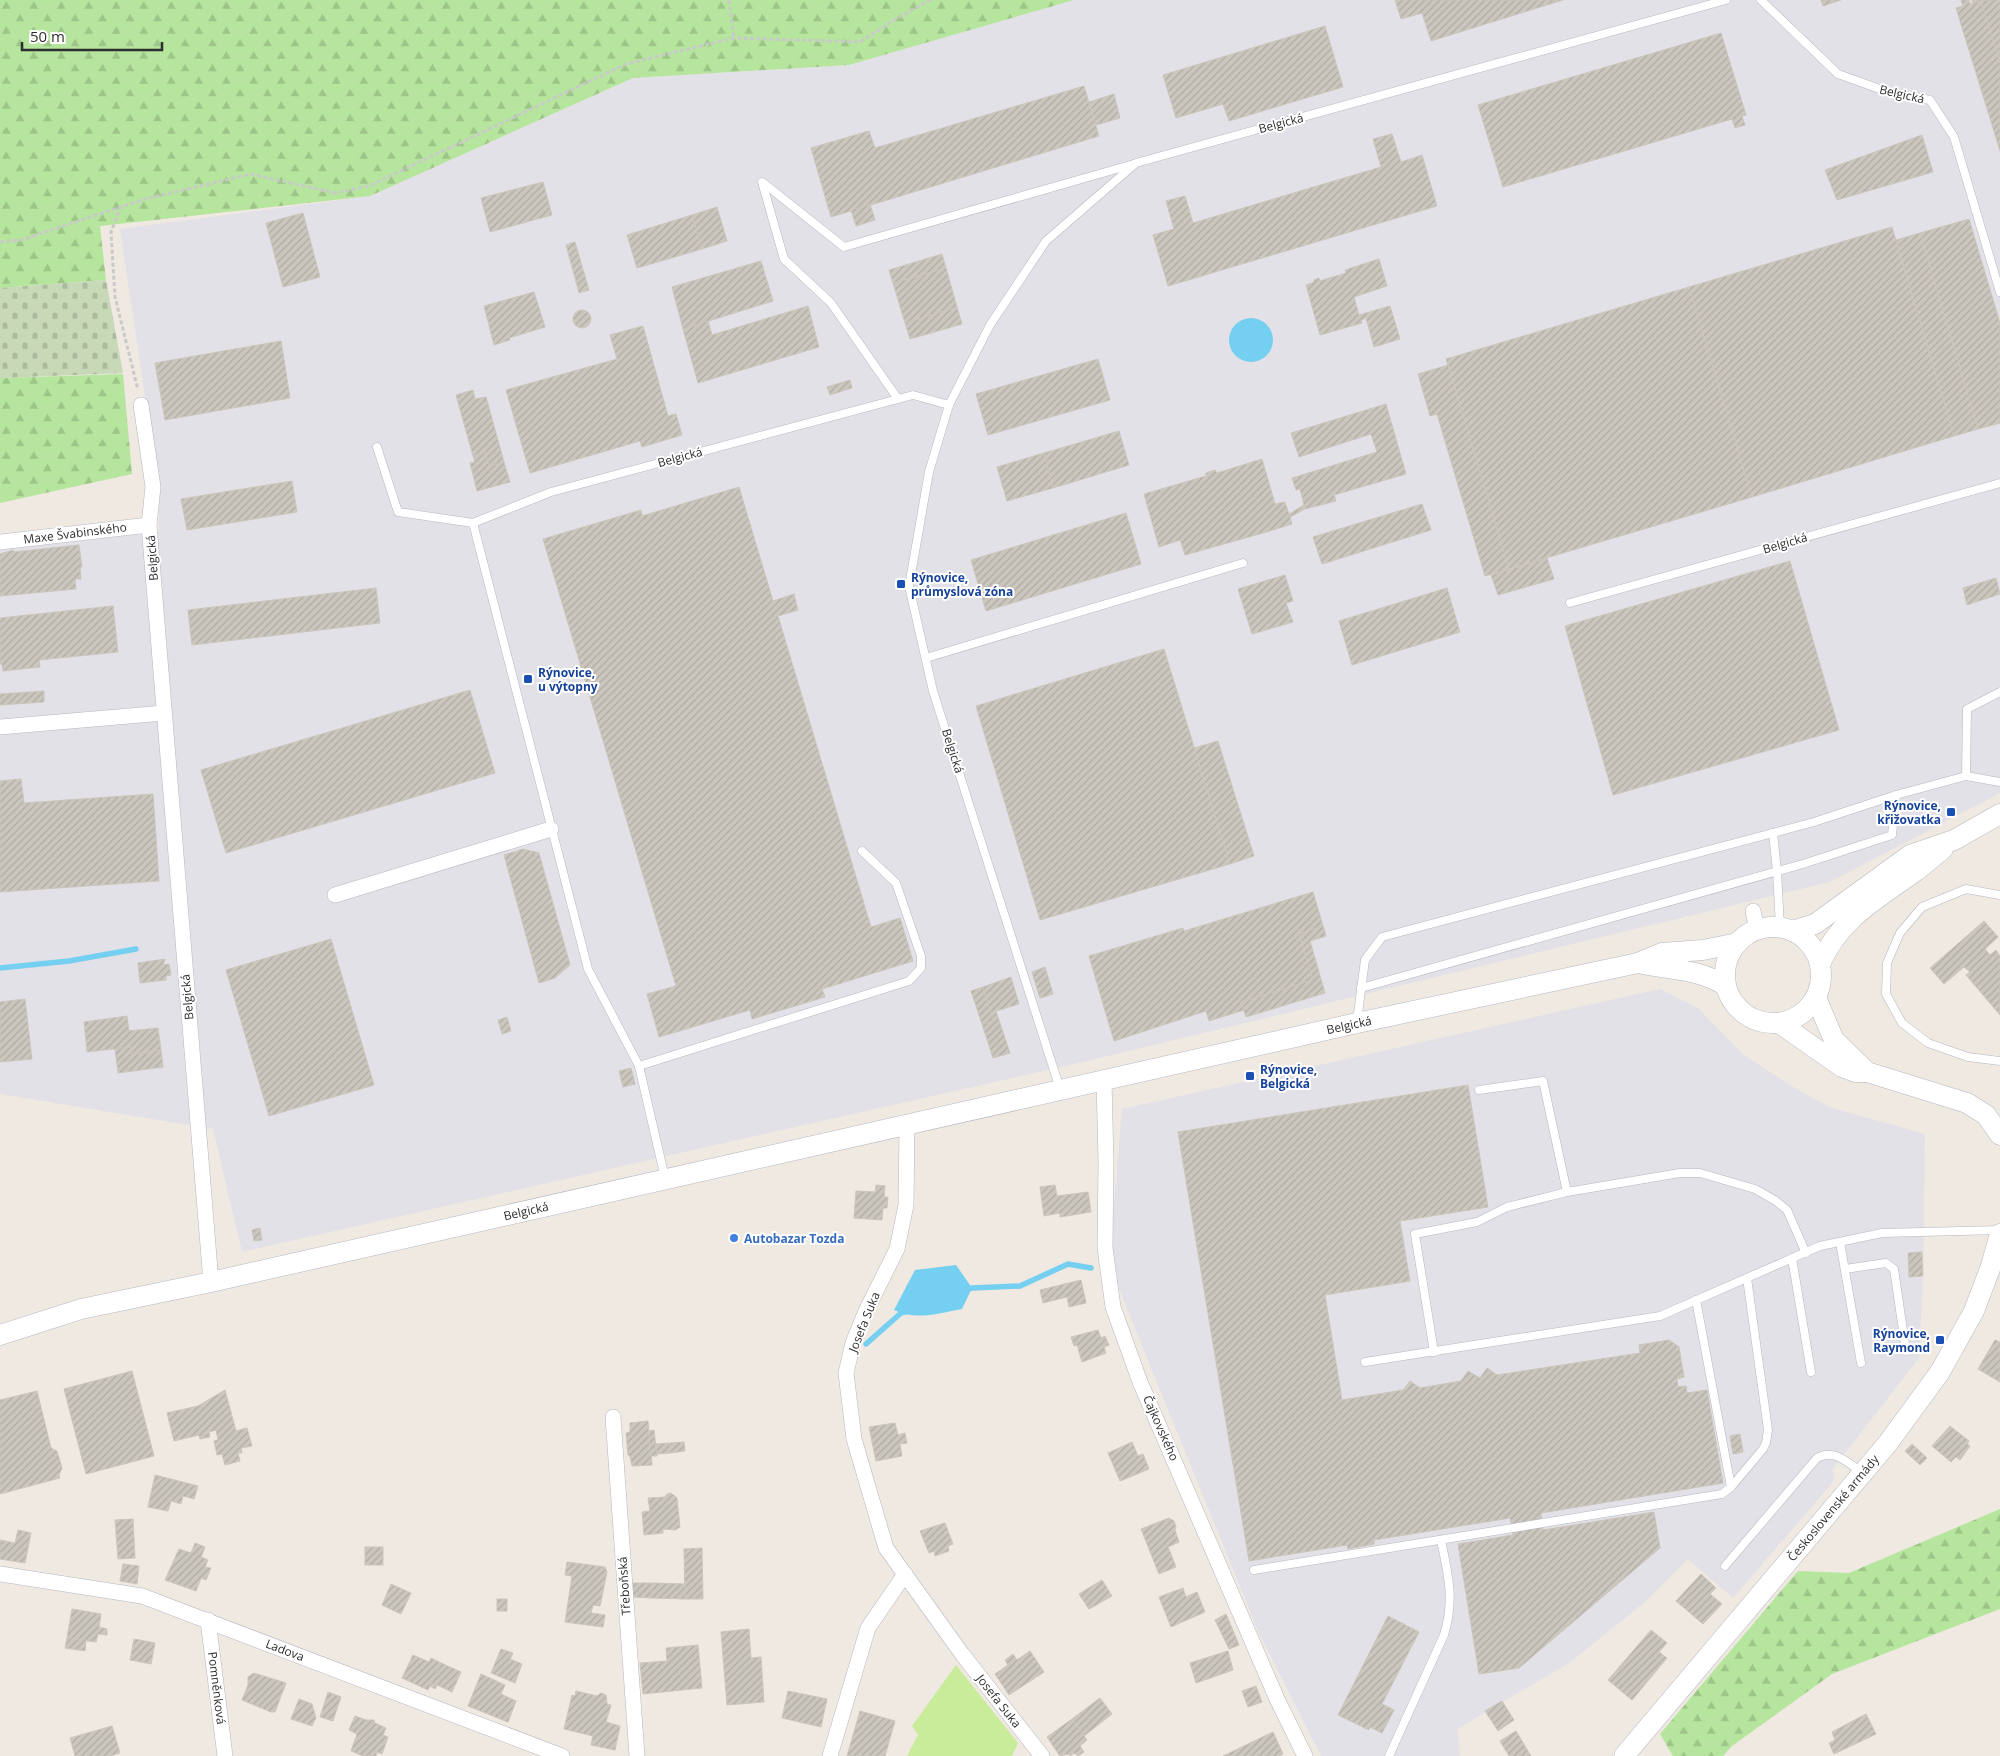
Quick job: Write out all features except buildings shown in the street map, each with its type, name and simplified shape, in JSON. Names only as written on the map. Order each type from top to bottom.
[{"type":"street","name":"Belgická","points":[[141,405],[153,487],[149,525],[211,1282]]},
{"type":"street","name":"Maxe Švabinského","points":[[0,542],[149,525]]},
{"type":"street","points":[[0,727],[164,713]]},
{"type":"street","points":[[1954,840],[1917,871],[1886,890],[1854,916],[1838,933],[1827,948],[1820,964],[1820,987],[1816,998],[1801,1015],[1779,1023],[1768,1023],[1746,1015],[1736,1007],[1726,986],[1726,963],[1731,952],[1755,921],[1768,927],[1786,929],[1815,924],[1910,856],[1954,840],[2000,814]]},
{"type":"street","points":[[335,895],[551,829]]},
{"type":"street","points":[[1786,929],[1810,944],[1820,964]]},
{"type":"street","name":"Belgická","points":[[0,1335],[81,1308],[211,1282],[1357,1023],[1638,963],[1662,953],[1703,950],[1738,942]]},
{"type":"street","name":"Belgická","points":[[1638,963],[1698,972],[1726,986]]},
{"type":"street","points":[[1816,998],[1834,1040],[1867,1072]]},
{"type":"street","points":[[1779,1023],[1842,1067],[1855,1072],[1867,1072],[1967,1103],[1986,1115],[2000,1135]]},
{"type":"street","name":"Čajkovského","points":[[1104,1080],[1106,1162],[1105,1248],[1113,1306],[1140,1382],[1277,1699],[1305,1756]]},
{"type":"street","name":"Josefa Suka","points":[[907,1124],[906,1205],[897,1249],[866,1311],[853,1342],[846,1373],[854,1439],[886,1548],[962,1654],[1042,1756]]},
{"type":"street","name":"Československé armády","points":[[1624,1756],[1888,1442],[1940,1372],[1974,1311],[1991,1266],[2000,1234]]},
{"type":"street","name":"Třeboňská","points":[[613,1417],[637,1756]]},
{"type":"street","name":"Ladova","points":[[0,1574],[142,1596],[562,1756]]},
{"type":"street","points":[[830,1756],[868,1628],[905,1574]]},
{"type":"street","name":"Pomněnková","points":[[208,1620],[225,1756]]},
{"type":"lane","name":"Belgická","points":[[1060,1090],[934,691],[910,586],[929,472],[949,405],[990,325],[1046,241],[1136,163],[1726,0]]},
{"type":"lane","name":"Belgická","points":[[1760,0],[1838,74],[1888,92],[1930,100],[1954,137],[2000,292]]},
{"type":"lane","points":[[898,400],[831,303],[784,259],[762,182],[844,246],[1136,163]]},
{"type":"lane","name":"Belgická","points":[[473,523],[551,492],[913,395],[949,405]]},
{"type":"lane","points":[[377,447],[398,512],[473,523],[588,969],[639,1066],[665,1179]]},
{"type":"lane","name":"Belgická","points":[[1570,604],[2000,483]]},
{"type":"lane","points":[[926,658],[1243,563]]},
{"type":"lane","points":[[1966,776],[1967,709],[2000,692]]},
{"type":"lane","points":[[1357,1023],[1365,960],[1382,937],[1814,822],[1896,795],[1966,776],[2000,782]]},
{"type":"lane","points":[[1361,988],[1777,871],[1892,835],[1896,795]]},
{"type":"lane","points":[[1773,833],[1786,929]]},
{"type":"lane","points":[[639,1066],[909,981],[921,968],[921,956],[896,883],[862,851]]},
{"type":"lane","points":[[2000,895],[1966,889],[1922,907],[1900,933],[1887,963],[1886,994],[1902,1022],[1928,1043],[1968,1057],[2000,1061]]},
{"type":"lane","points":[[1479,1090],[1543,1081],[1567,1192]]},
{"type":"lane","points":[[1434,1352],[1415,1234],[1478,1222],[1507,1207],[1567,1192],[1680,1172],[1700,1173],[1755,1189],[1776,1200],[1787,1210],[1806,1253]]},
{"type":"lane","points":[[1365,1362],[1660,1316],[1820,1246],[1882,1233],[2000,1230]]},
{"type":"lane","points":[[1840,1242],[1861,1363]]},
{"type":"lane","points":[[1792,1258],[1811,1372]]},
{"type":"lane","points":[[1845,1269],[1886,1263],[1892,1266],[1906,1351]]},
{"type":"lane","points":[[1254,1570],[1722,1494],[1763,1449],[1768,1430],[1746,1278]]},
{"type":"lane","points":[[1696,1300],[1731,1486]]},
{"type":"lane","points":[[1725,1566],[1817,1458],[1824,1454],[1834,1454],[1862,1473]]},
{"type":"lane","points":[[1388,1756],[1444,1635],[1448,1620],[1451,1591],[1441,1540]]},
{"type":"path","points":[[728,0],[734,38]]},
{"type":"path","points":[[0,242],[22,240],[121,206],[251,174],[335,193],[368,186],[626,64],[734,38],[860,42],[896,19],[928,1],[934,0]]},
{"type":"path","points":[[121,206],[111,232],[115,297],[141,405]]},
{"type":"shaded area","points":[[1074,0],[2000,0],[2000,793],[1830,882],[1083,1062],[242,1252],[213,1129],[0,1094],[0,550],[159,532],[159,491],[120,229],[370,196],[633,78],[849,65]]},
{"type":"shaded area","points":[[1660,989],[1698,1008],[1744,1055],[1801,1092],[1832,1108],[1925,1134],[1923,1276],[1919,1358],[1832,1470],[1833,1482],[1733,1598],[1688,1559],[1645,1602],[1569,1663],[1457,1729],[1460,1756],[1321,1756],[1258,1631],[1119,1289],[1111,1244],[1122,1109]]},
{"type":"green space","points":[[0,0],[1074,0],[849,65],[633,78],[370,196],[100,226],[106,280],[0,288]]},
{"type":"green space","points":[[106,280],[123,373],[0,378],[0,288]]},
{"type":"green space","points":[[123,374],[132,474],[0,503],[0,378]]},
{"type":"green space","points":[[2000,1509],[2000,1609],[1832,1674],[1732,1746],[1723,1756],[1673,1756],[1660,1734],[1798,1571],[1849,1573]]},
{"type":"green space","points":[[956,1665],[1018,1743],[1012,1756],[907,1756],[918,1735],[912,1726]]},
{"type":"water","points":[[1255,318],[1267,324],[1272,331],[1272,349],[1267,356],[1260,361],[1247,362],[1239,359],[1232,352],[1229,336],[1232,328],[1239,321]]},
{"type":"water","points":[[956,1265],[972,1288],[962,1309],[919,1316],[894,1310],[915,1270]]},
{"type":"waterway","points":[[0,968],[69,961],[136,949]]},
{"type":"waterway","points":[[966,1290],[972,1288],[1020,1286],[1068,1264],[1091,1268]]},
{"type":"waterway","points":[[866,1344],[901,1313],[908,1311]]},
{"type":"place","name":"Rýnovice, průmyslová zóna","points":[[901,584]]},
{"type":"place","name":"Rýnovice, u výtopny","points":[[528,679]]},
{"type":"place","name":"Rýnovice, křižovatka","points":[[1951,812]]},
{"type":"place","name":"Rýnovice, Belgická","points":[[1250,1076]]},
{"type":"place","name":"Autobazar Tozda","points":[[734,1238]]},
{"type":"place","name":"Rýnovice, Raymond","points":[[1940,1340]]}]
